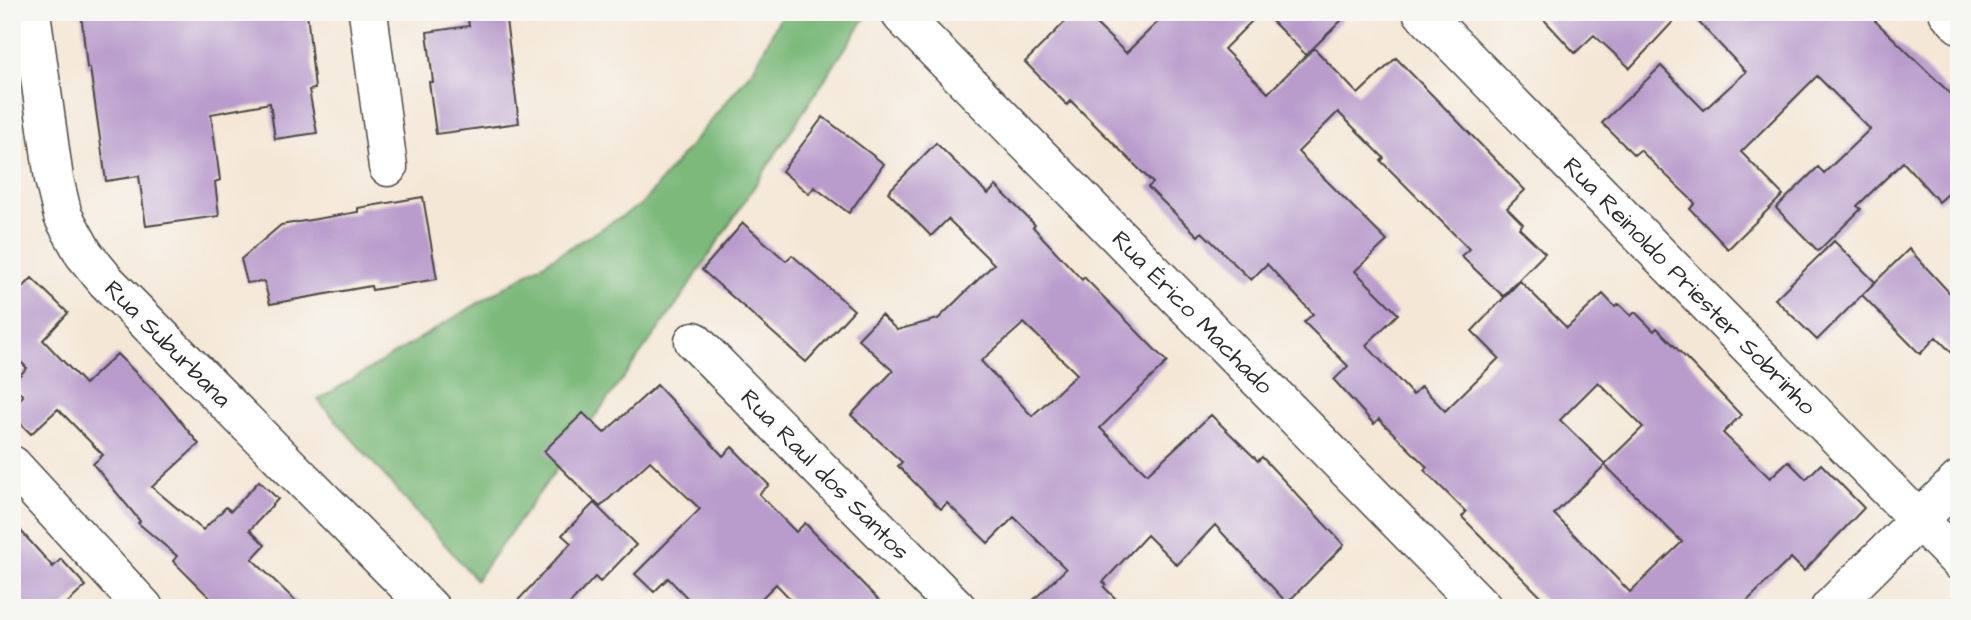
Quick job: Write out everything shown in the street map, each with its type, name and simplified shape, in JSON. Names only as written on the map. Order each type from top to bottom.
[{"type":"street","name":"Rua Suburbana","points":[[31,12],[54,179],[63,216],[84,254],[423,606]]},
{"type":"street","points":[[368,12],[388,167]]},
{"type":"street","name":"Rua Reinoldo Priester Sobrinho","points":[[1422,12],[1959,561]]},
{"type":"street","points":[[1948,12],[1959,24]]},
{"type":"street","name":"Rua Érico Machado","points":[[902,16],[1483,608]]},
{"type":"street","name":"Rua Raul dos Santos","points":[[694,341],[957,608]]},
{"type":"street","points":[[12,465],[144,608]]},
{"type":"street","points":[[1830,608],[1959,480]]},
{"type":"green space","points":[[783,12],[869,12],[679,301],[476,580],[318,400],[642,204],[754,68]]},
{"type":"building","points":[[81,12],[307,12],[315,89],[309,90],[317,133],[275,139],[270,103],[211,114],[220,180],[215,182],[219,216],[146,226],[139,176],[106,181],[90,68],[87,68]]},
{"type":"building","points":[[467,12],[505,12],[519,123],[436,134],[429,82],[433,82],[427,32],[469,26]]},
{"type":"building","points":[[1075,12],[1084,12],[1126,53],[1168,12],[1261,12],[1224,49],[1268,93],[1314,48],[1358,94],[1396,58],[1525,190],[1507,208],[1523,224],[1519,228],[1545,253],[1503,296],[1461,256],[1469,249],[1381,161],[1384,158],[1338,112],[1298,152],[1387,241],[1355,271],[1398,314],[1366,345],[1413,395],[1421,386],[1445,411],[1499,358],[1472,331],[1520,281],[1567,328],[1603,294],[1615,307],[1619,304],[1631,316],[1635,312],[1654,331],[1657,328],[1741,415],[1723,433],[1770,478],[1788,461],[1806,479],[1821,464],[1864,508],[1804,571],[1791,558],[1740,608],[1552,608],[1462,517],[1466,512],[1424,470],[1427,467],[1379,419],[1374,424],[1334,380],[1348,366],[1304,322],[1313,314],[1267,264],[1251,280],[1202,232],[1198,236],[1148,187],[1153,183],[1071,101],[1067,105],[1025,62]],"holes":[[[1598,382],[1643,427],[1605,464],[1560,420]],[[1605,465],[1682,542],[1630,592],[1554,514]]]},
{"type":"building","points":[[1263,12],[1350,12],[1306,55]]},
{"type":"building","points":[[1537,12],[1682,12],[1630,68],[1594,35],[1575,53]]},
{"type":"building","points":[[1689,12],[1866,12],[1959,102],[1959,184],[1939,202],[1903,162],[1857,206],[1861,209],[1818,251],[1776,208],[1818,167],[1824,173],[1870,129],[1817,76],[1741,152],[1783,195],[1728,249],[1690,209],[1695,203],[1640,150],[1634,155],[1602,123],[1661,66],[1704,110],[1746,72]]},
{"type":"building","points":[[823,117],[884,164],[849,213],[814,187],[809,194],[782,171]]},
{"type":"building","points":[[936,143],[988,194],[996,186],[1035,225],[1033,227],[1082,280],[1084,277],[1167,362],[1100,428],[1147,474],[1211,415],[1258,461],[1262,457],[1344,545],[1287,603],[1215,525],[1177,565],[1147,535],[1103,582],[1106,584],[1104,587],[1125,608],[1025,608],[1066,569],[1014,517],[988,543],[947,503],[941,509],[898,466],[902,462],[851,415],[893,371],[858,339],[881,315],[897,330],[938,319],[994,264],[948,219],[931,236],[888,192]],"holes":[[[1024,323],[1077,374],[1032,416],[981,361]]]},
{"type":"building","points":[[423,197],[437,279],[372,290],[371,286],[270,304],[264,281],[247,283],[241,259],[281,225],[358,212],[358,208]]},
{"type":"building","points":[[743,223],[786,261],[792,255],[854,310],[806,362],[702,270]]},
{"type":"building","points":[[1834,241],[1875,282],[1817,340],[1775,299]]},
{"type":"building","points":[[1909,249],[1959,303],[1959,360],[1936,337],[1920,354],[1862,295]]},
{"type":"building","points":[[32,278],[68,313],[43,340],[85,384],[117,354],[163,400],[199,444],[152,487],[203,530],[226,507],[231,511],[259,481],[278,499],[250,530],[265,545],[252,559],[303,608],[220,608],[173,561],[177,556],[138,523],[140,521],[93,464],[103,455],[58,409],[31,434],[12,415],[12,407],[23,396],[12,383],[27,368],[22,363],[12,373],[12,299]]},
{"type":"building","points":[[657,385],[723,456],[732,447],[769,485],[759,494],[796,532],[805,523],[886,608],[799,608],[776,584],[752,608],[697,608],[668,578],[654,592],[635,574],[700,509],[650,461],[600,507],[544,451],[583,413],[604,433]]},
{"type":"building","points":[[594,503],[636,545],[600,582],[595,577],[566,608],[511,608],[571,543],[562,535]]},
{"type":"building","points":[[12,521],[53,567],[61,559],[86,586],[62,608],[12,608]]}]
